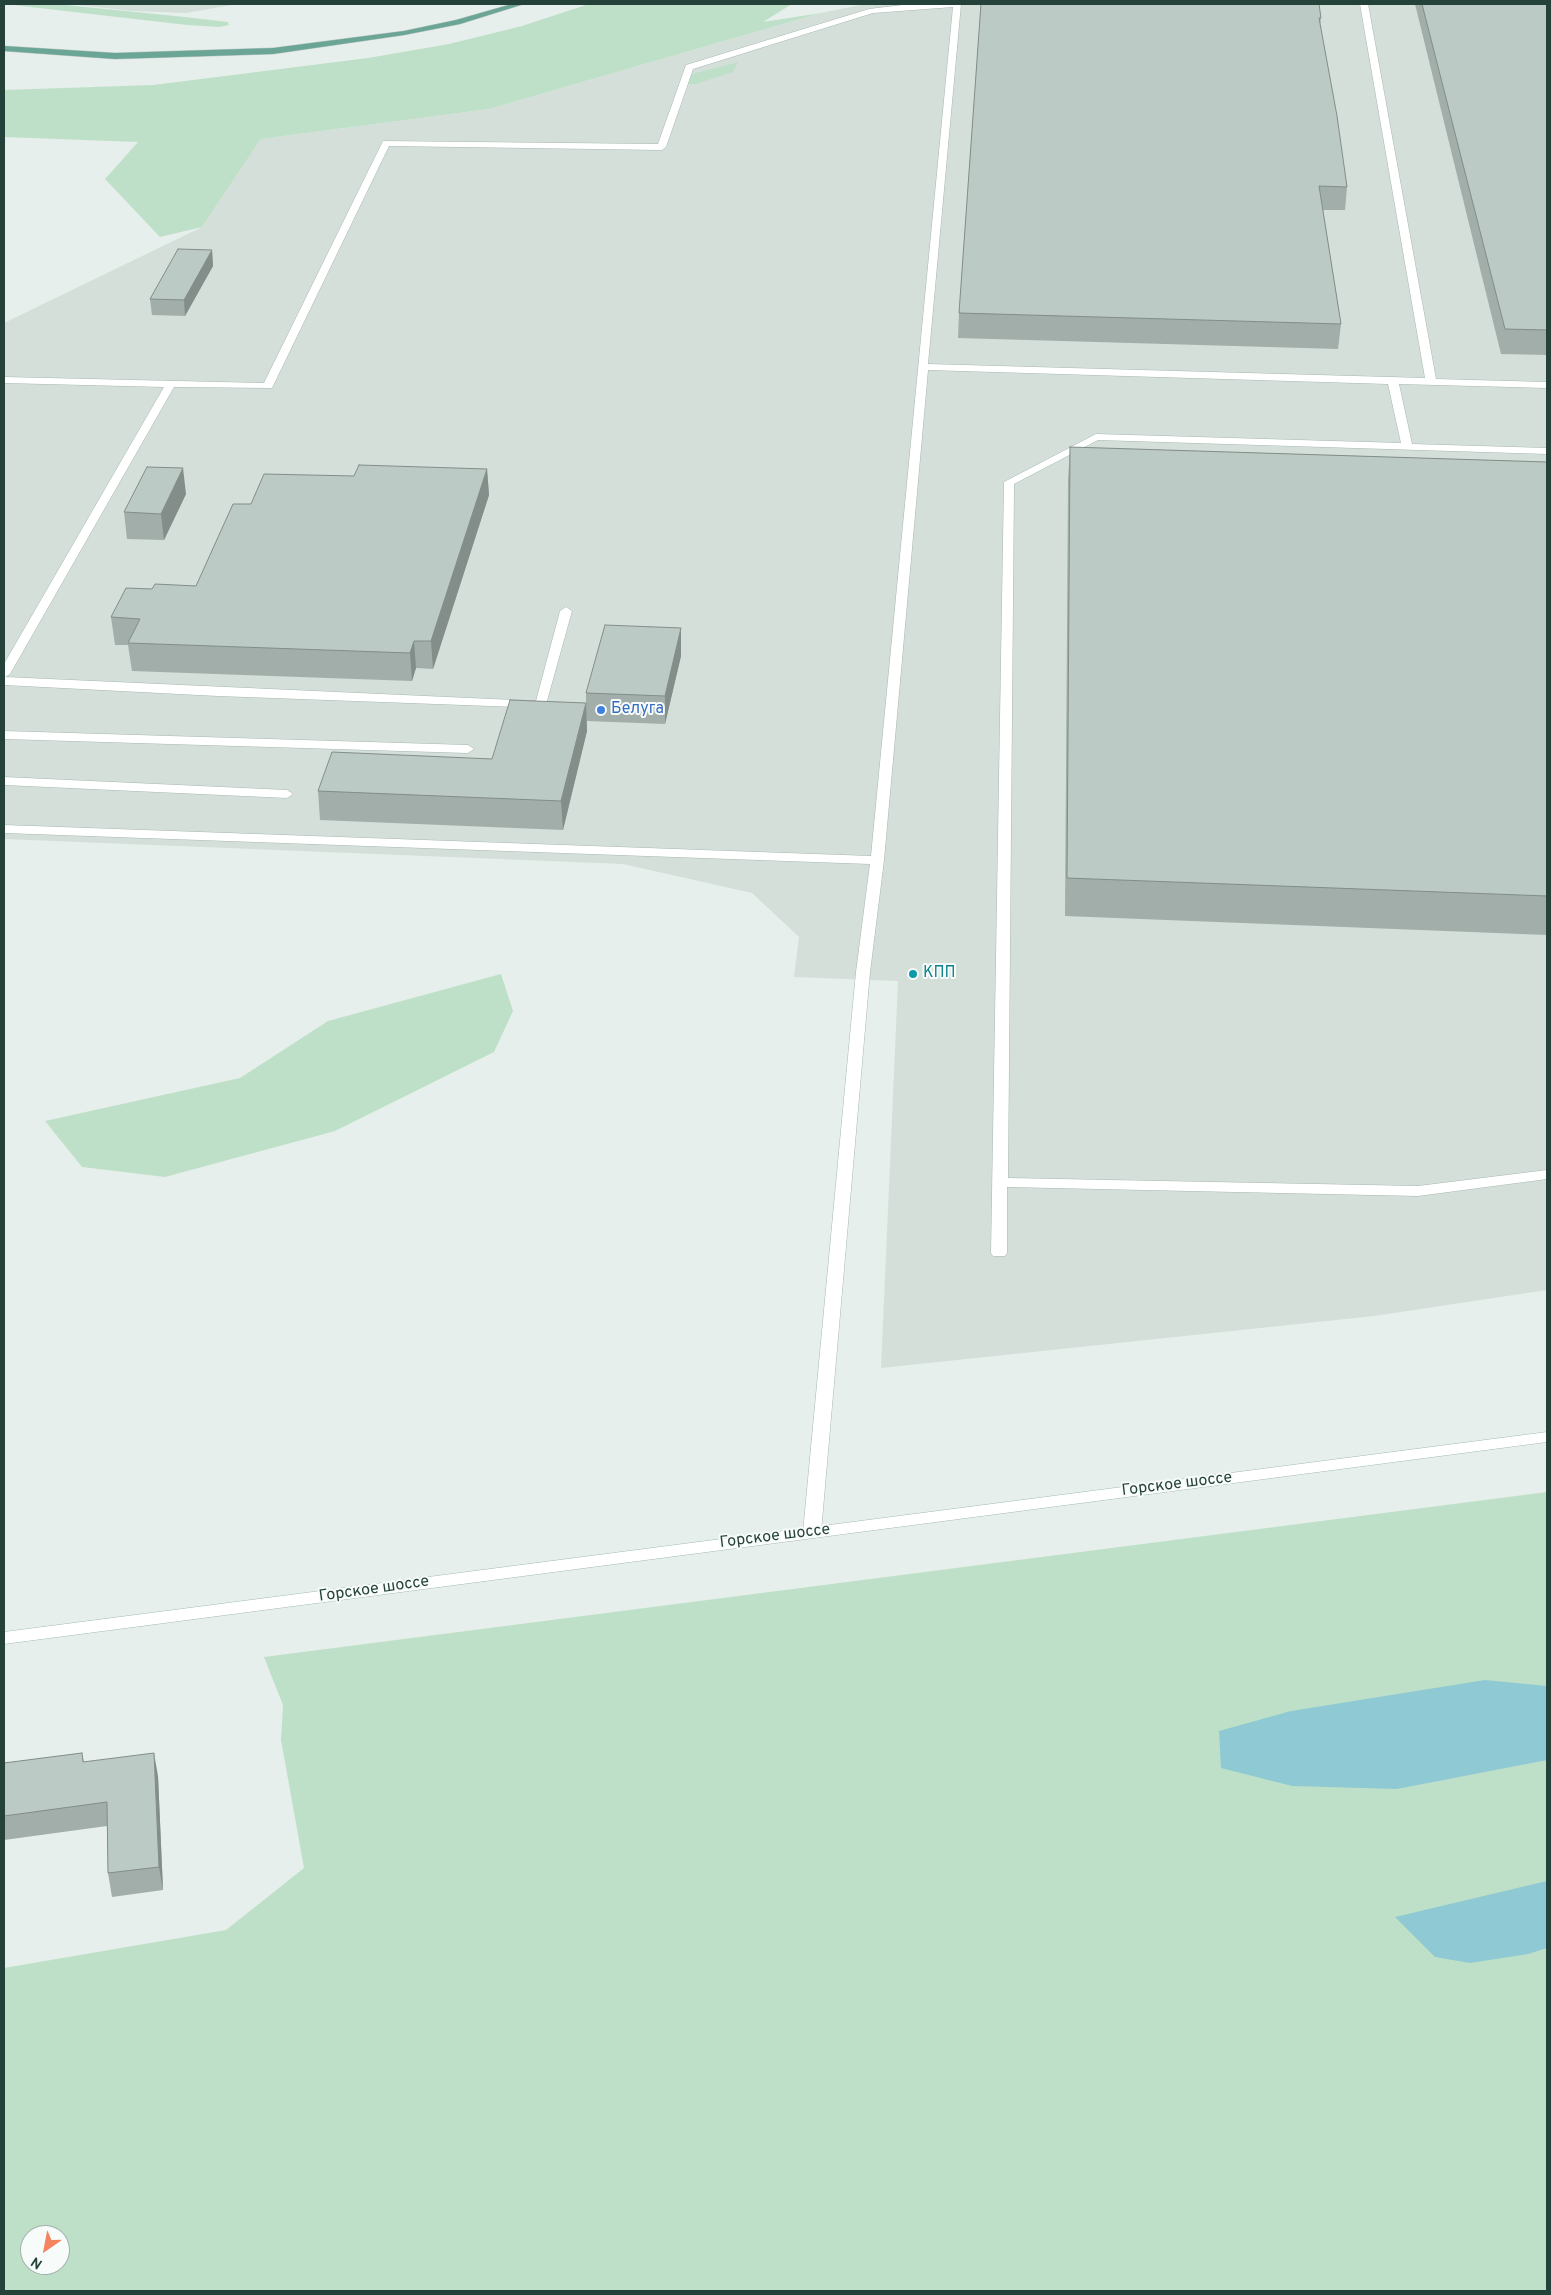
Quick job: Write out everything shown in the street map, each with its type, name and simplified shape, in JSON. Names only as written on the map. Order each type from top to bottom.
[{"type":"main road","points":[[4,49],[115,56],[273,51],[404,33],[457,22],[520,4]]},
{"type":"main road","points":[[4,380],[268,386],[386,143],[662,147],[690,67],[872,11],[912,6],[957,4],[877,860],[863,972],[812,1532]]},
{"type":"main road","points":[[1364,4],[1431,382]]},
{"type":"main road","points":[[4,40],[120,48],[250,44],[358,32],[452,13]]},
{"type":"main road","points":[[922,368],[1547,385]]},
{"type":"main road","points":[[1393,381],[1406,445]]},
{"type":"main road","points":[[4,674],[171,384]]},
{"type":"main road","points":[[999,1253],[1009,482],[1096,437],[1406,445],[1547,451]]},
{"type":"main road","points":[[4,681],[541,706],[566,611]]},
{"type":"main road","points":[[4,735],[468,750]]},
{"type":"main road","points":[[4,781],[287,794]]},
{"type":"main road","points":[[4,829],[877,860]]},
{"type":"main road","points":[[1000,1182],[1418,1191],[1547,1176]]},
{"type":"main road","name":"Горское шоссе","points":[[4,1638],[1547,1438]]},
{"type":"shaded area","points":[[70,4],[237,4],[186,13],[132,11]]},
{"type":"shaded area","points":[[865,4],[1547,4],[1547,1290],[1374,1316],[881,1368],[898,981],[794,977],[799,937],[752,893],[623,864],[4,839],[4,323],[202,227],[261,139],[489,109],[821,13]]},
{"type":"green space","points":[[4,4],[56,4],[228,22],[229,25],[219,27],[187,25]]},
{"type":"green space","points":[[589,4],[792,4],[763,22],[821,13],[489,109],[261,139],[202,227],[160,237],[105,179],[138,142],[4,137],[4,90],[153,85],[368,58],[449,44],[522,26]]},
{"type":"green space","points":[[738,62],[733,72],[696,84],[687,84],[692,74]]},
{"type":"green space","points":[[501,974],[513,1011],[494,1052],[335,1131],[165,1177],[82,1167],[45,1121],[240,1078],[328,1021]]},
{"type":"green space","points":[[1547,1492],[1547,2291],[4,2291],[4,1968],[226,1930],[304,1868],[281,1740],[283,1705],[264,1657]]},
{"type":"water","points":[[1485,1680],[1547,1686],[1547,1760],[1397,1789],[1292,1786],[1221,1768],[1219,1731],[1291,1711]]},
{"type":"water","points":[[1547,1881],[1547,1948],[1528,1954],[1470,1963],[1435,1957],[1395,1917]]},
{"type":"building","points":[[981,4],[1319,4],[1321,18],[1319,18],[1337,116],[1347,187],[1319,186],[1341,324],[959,313]]},
{"type":"building","points":[[1422,4],[1547,4],[1547,330],[1505,329]]},
{"type":"building","points":[[178,249],[212,250],[184,300],[150,299]]},
{"type":"building","points":[[1070,447],[1547,462],[1547,896],[1067,878]]},
{"type":"building","points":[[359,465],[487,469],[431,641],[414,641],[410,653],[128,643],[140,619],[111,617],[126,588],[152,589],[155,584],[196,586],[233,504],[251,504],[264,474],[354,476]]},
{"type":"building","points":[[147,467],[183,468],[161,514],[124,512]]},
{"type":"building","points":[[605,625],[681,628],[665,696],[586,693]]},
{"type":"building","points":[[510,700],[586,703],[561,801],[318,791],[332,752],[492,759]]},
{"type":"building","points":[[82,1753],[83,1762],[154,1753],[159,1867],[108,1873],[107,1802],[4,1816],[4,1763]]},
{"type":"place","name":"Белуга","points":[[601,710]]},
{"type":"place","name":"КПП","points":[[913,974]]}]
